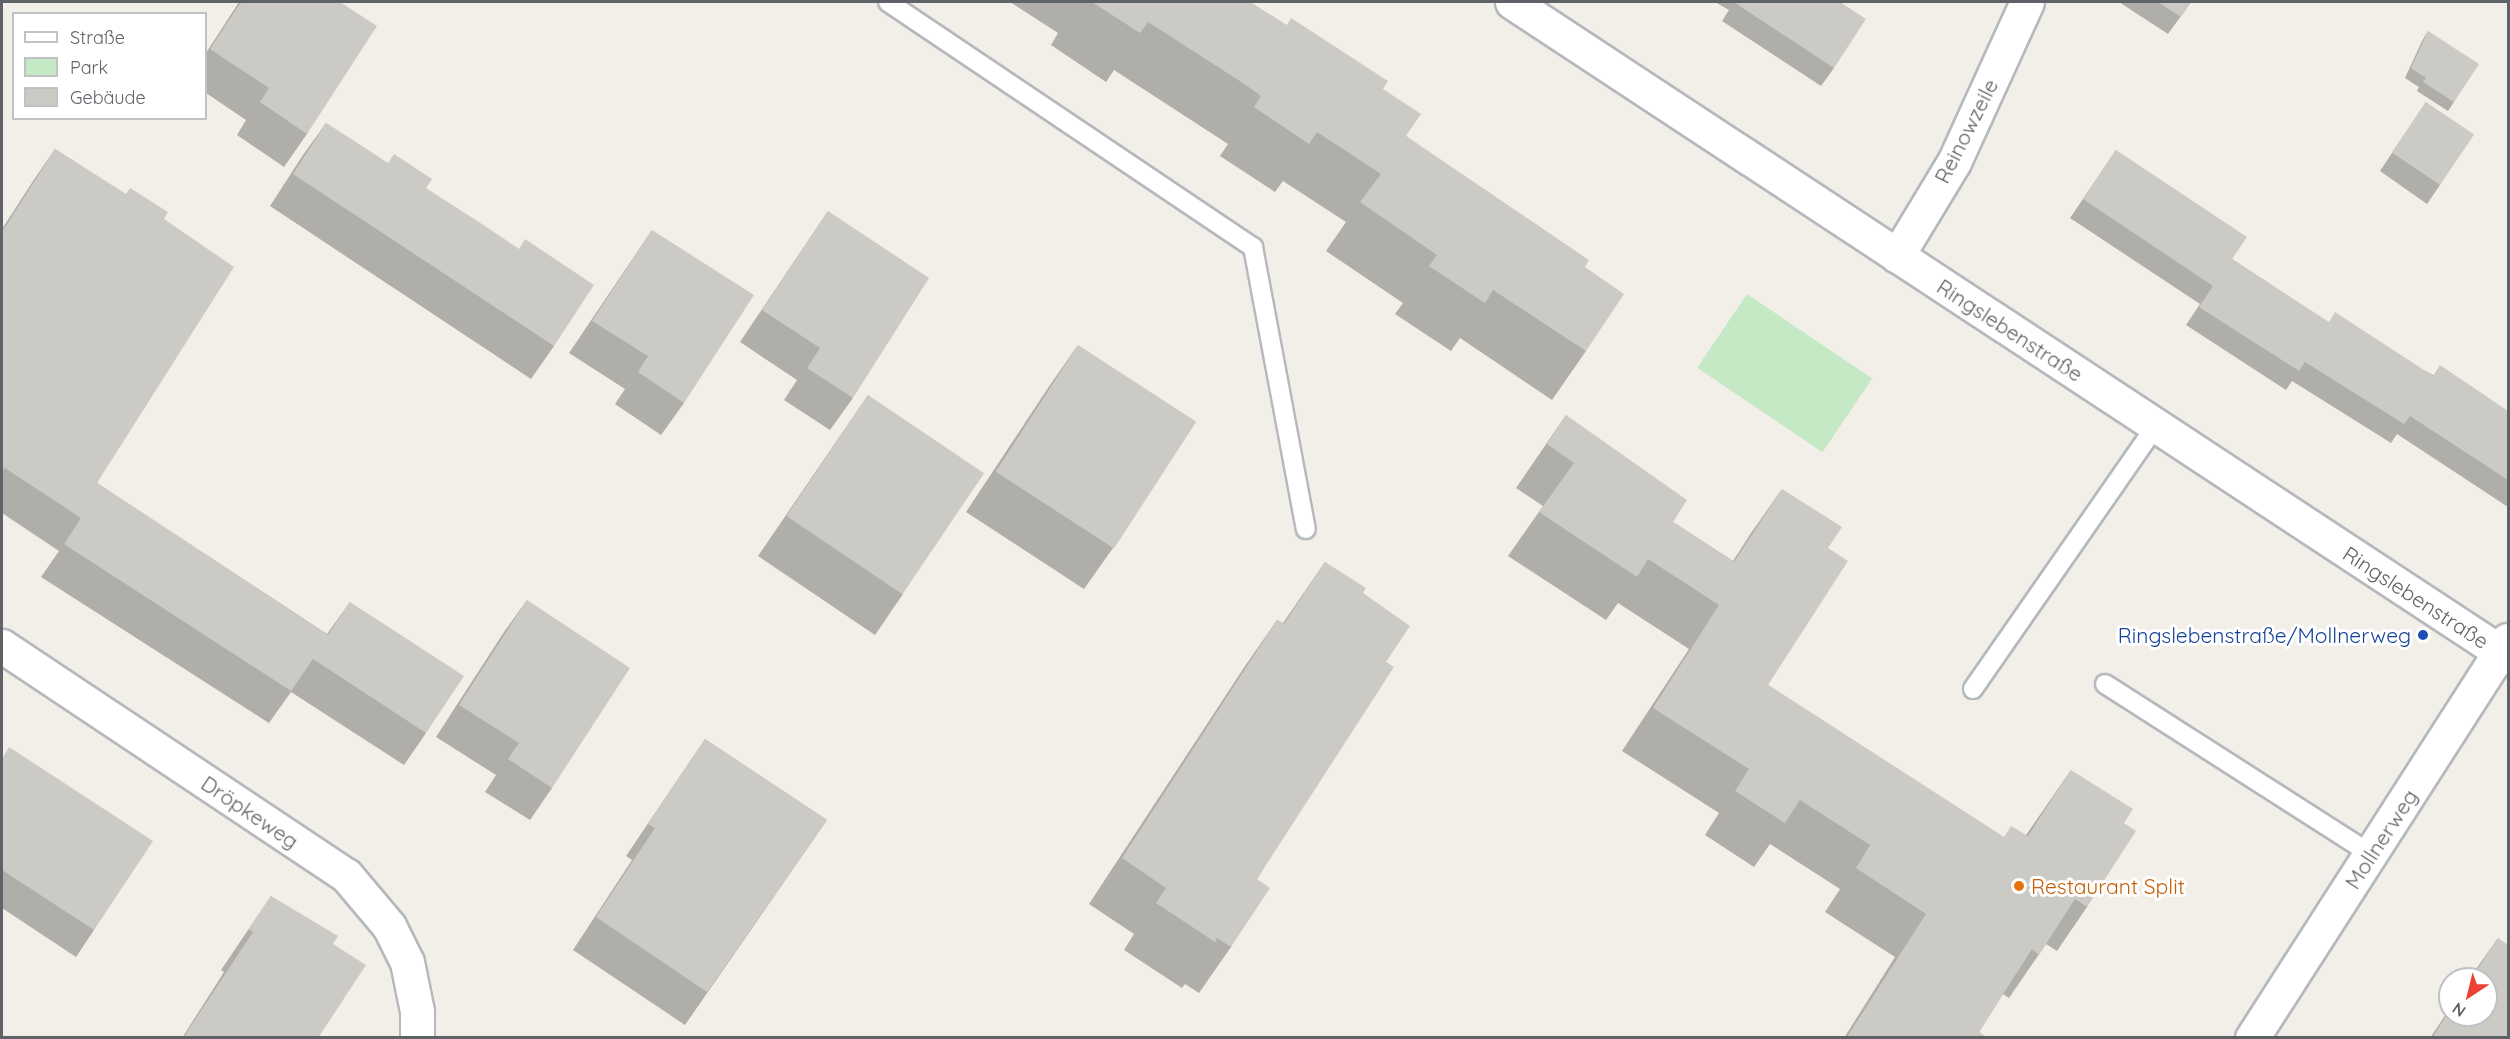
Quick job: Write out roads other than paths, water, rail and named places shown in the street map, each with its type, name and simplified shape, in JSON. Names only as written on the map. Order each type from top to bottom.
[{"type":"street","name":"Ringslebenstraße","points":[[1512,2],[2156,426],[2506,650]]},
{"type":"street","name":"Reinowzeile","points":[[1897,256],[1954,162],[2027,2]]},
{"type":"street","name":"Dröpkeweg","points":[[2,646],[346,875],[372,902],[407,962],[417,1011],[417,1038]]},
{"type":"street","name":"Mollnerweg","points":[[2252,1038],[2506,650]]},
{"type":"lane","points":[[888,2],[1253,247],[1306,529]]},
{"type":"lane","points":[[1973,689],[2156,426]]},
{"type":"lane","points":[[2105,684],[2371,854]]},
{"type":"place","name":"Ringslebenstraße/Mollnerweg","points":[[2423,635]]},
{"type":"place","name":"Restaurant Split","points":[[2019,886]]}]
